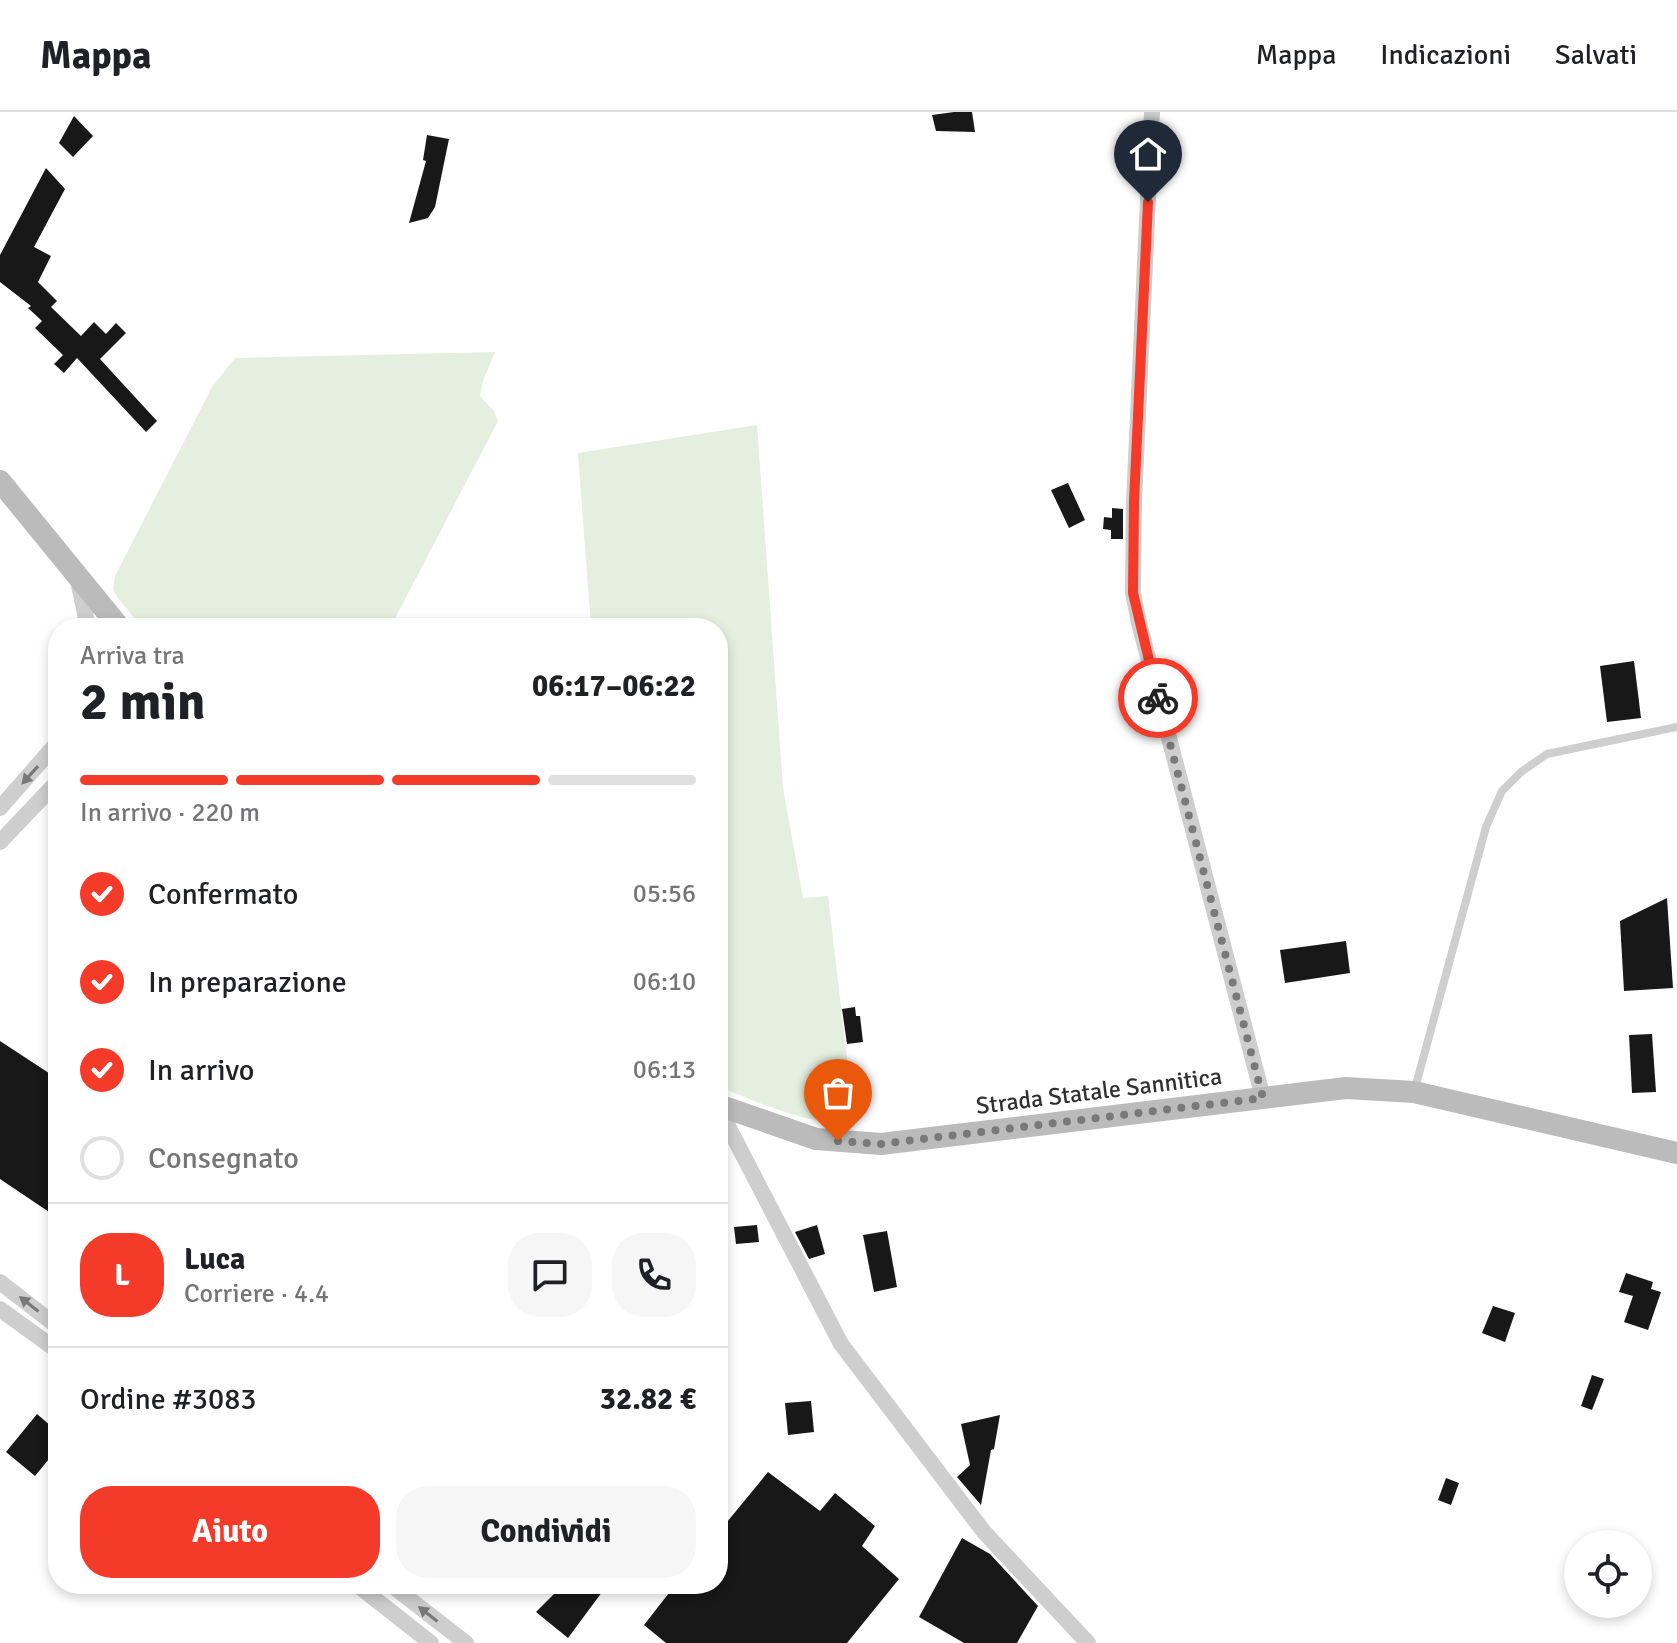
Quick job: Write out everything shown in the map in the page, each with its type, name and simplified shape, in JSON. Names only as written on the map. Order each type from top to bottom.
[{"type":"main road","points":[[0,481],[112,618]]},
{"type":"main road","name":"Strada Statale Sannitica","points":[[728,1109],[816,1139],[881,1144],[1346,1088],[1414,1092],[1677,1153]]},
{"type":"street","points":[[1152,112],[1134,502],[1133,593],[1263,1098]]},
{"type":"street","points":[[76,575],[86,618]]},
{"type":"street","points":[[0,808],[48,753]]},
{"type":"street","points":[[0,842],[48,792]]},
{"type":"street","points":[[728,1125],[841,1344],[984,1532],[1088,1643]]},
{"type":"street","points":[[0,1282],[48,1319]]},
{"type":"street","points":[[0,1309],[48,1344]]},
{"type":"street","points":[[369,1594],[431,1643]]},
{"type":"street","points":[[403,1594],[466,1643]]},
{"type":"lane","points":[[1414,1092],[1486,827],[1502,791],[1521,772],[1547,754],[1677,727]]},
{"type":"green space","points":[[495,352],[480,396],[494,411],[498,421],[395,618],[134,618],[113,590],[115,576],[212,387],[235,358]]},
{"type":"green space","points":[[757,425],[783,788],[803,898],[828,896],[855,1126],[802,1117],[728,1090],[728,618],[590,618],[578,453]]},
{"type":"building","points":[[972,112],[975,132],[936,131],[932,115]]},
{"type":"building","points":[[74,116],[93,136],[73,157],[59,143]]},
{"type":"building","points":[[427,135],[449,139],[435,207],[428,218],[409,223],[426,161],[423,160]]},
{"type":"building","points":[[46,168],[65,189],[34,247],[51,256],[38,282],[57,301],[51,307],[81,336],[94,322],[106,334],[116,323],[126,333],[100,359],[157,421],[146,432],[77,358],[64,373],[54,364],[63,355],[35,328],[42,321],[28,308],[31,306],[0,282],[0,255]]},
{"type":"building","points":[[1068,483],[1085,520],[1069,528],[1051,490]]},
{"type":"building","points":[[1112,508],[1123,509],[1123,539],[1111,539],[1111,530],[1103,529],[1104,517],[1112,518]]},
{"type":"building","points":[[1634,661],[1641,718],[1607,722],[1600,666]]},
{"type":"building","points":[[1667,898],[1673,988],[1624,991],[1620,921]]},
{"type":"building","points":[[1346,941],[1350,973],[1285,983],[1280,950]]},
{"type":"building","points":[[855,1007],[856,1016],[860,1016],[863,1042],[847,1044],[842,1009]]},
{"type":"building","points":[[1652,1034],[1656,1092],[1632,1093],[1629,1035]]},
{"type":"building","points":[[0,1041],[48,1072],[48,1211],[0,1179]]},
{"type":"building","points":[[757,1225],[759,1242],[736,1244],[734,1227]]},
{"type":"building","points":[[817,1225],[825,1254],[809,1259],[795,1232]]},
{"type":"building","points":[[887,1231],[897,1287],[874,1292],[863,1235]]},
{"type":"building","points":[[1626,1273],[1653,1282],[1651,1289],[1661,1292],[1648,1330],[1624,1322],[1633,1296],[1619,1292]]},
{"type":"building","points":[[1493,1306],[1515,1313],[1505,1342],[1482,1333]]},
{"type":"building","points":[[1592,1375],[1604,1379],[1592,1410],[1581,1406]]},
{"type":"building","points":[[811,1401],[814,1432],[788,1435],[785,1403]]},
{"type":"building","points":[[37,1414],[48,1423],[48,1460],[35,1476],[6,1452]]},
{"type":"building","points":[[1000,1415],[981,1505],[957,1477],[970,1465],[961,1424]]},
{"type":"building","points":[[768,1472],[820,1511],[835,1493],[875,1526],[862,1546],[899,1579],[847,1643],[666,1643],[644,1625],[668,1594],[728,1594],[728,1521]]},
{"type":"building","points":[[1446,1478],[1459,1483],[1451,1505],[1438,1500]]},
{"type":"building","points":[[962,1538],[990,1554],[1038,1606],[1017,1643],[964,1643],[919,1617]]},
{"type":"building","points":[[554,1594],[601,1594],[568,1638],[536,1612]]},
{"type":"way so far","points":[[838,1141],[881,1144],[1263,1098],[1158,698]]},
{"type":"route","points":[[1148,202],[1134,502],[1133,593],[1158,698]]}]
